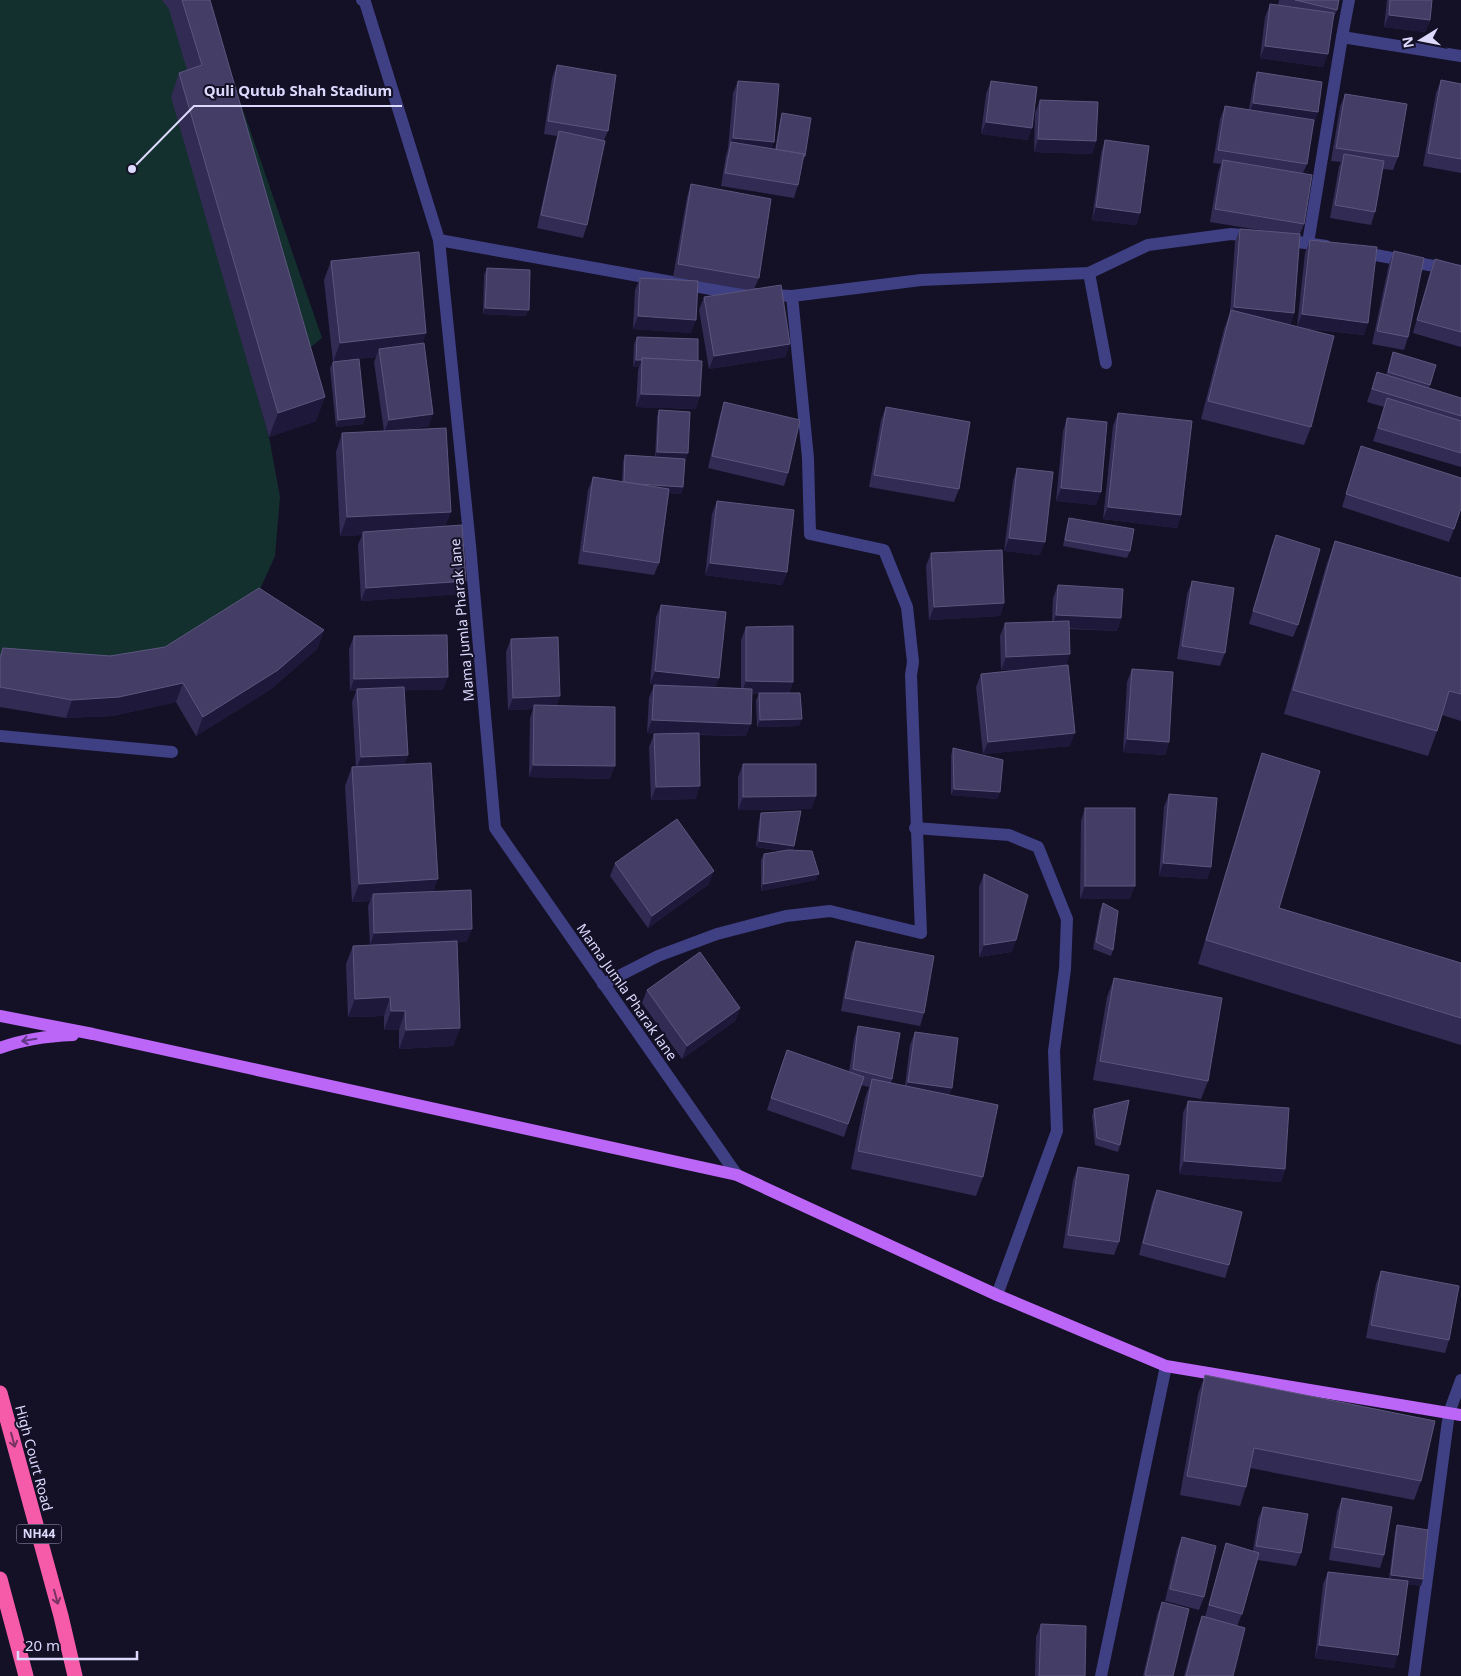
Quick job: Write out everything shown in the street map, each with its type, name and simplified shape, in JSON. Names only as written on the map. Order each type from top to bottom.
[{"type":"highway","name":"High Court Road","points":[[0,1393],[61,1616],[75,1676]]},
{"type":"highway","points":[[0,1579],[26,1676]]},
{"type":"main road","points":[[0,1016],[93,1034],[736,1175],[996,1295],[1166,1366],[1455,1414]]},
{"type":"main road","points":[[0,1048],[16,1042],[52,1036],[93,1034]]},
{"type":"street","name":"Mama Jumla Pharak lane","points":[[362,0],[365,2],[439,240],[470,545],[495,828],[736,1175]]},
{"type":"street","points":[[1308,243],[1349,0]]},
{"type":"street","points":[[1342,37],[1461,56]]},
{"type":"street","points":[[439,240],[733,293],[792,296],[921,280],[1089,273],[1148,245],[1231,234],[1308,243],[1461,271]]},
{"type":"street","points":[[1089,273],[1106,364]]},
{"type":"street","points":[[603,984],[658,956],[717,934],[786,916],[830,911],[921,933],[910,675],[913,662],[907,607],[884,550],[810,534],[808,458],[792,296]]},
{"type":"street","points":[[0,736],[172,752]]},
{"type":"street","points":[[916,828],[1009,835],[1038,847],[1066,919],[1065,969],[1054,1051],[1056,1131],[996,1295]]},
{"type":"street","points":[[1101,1676],[1166,1366]]},
{"type":"street","points":[[1414,1676],[1461,1380]]},
{"type":"green space","points":[[0,0],[205,0],[322,338],[256,391],[269,437],[280,497],[275,556],[252,607],[158,666],[0,667]]},
{"type":"building","points":[[182,0],[210,0],[325,397],[278,413],[179,73],[202,65]]},
{"type":"building","points":[[1295,0],[1339,0],[1337,10]]},
{"type":"building","points":[[1390,0],[1432,0],[1430,20],[1389,15]]},
{"type":"building","points":[[1270,4],[1334,13],[1328,54],[1265,46]]},
{"type":"building","points":[[557,65],[616,75],[608,131],[548,121]]},
{"type":"building","points":[[1257,72],[1322,82],[1318,112],[1253,103]]},
{"type":"building","points":[[1441,80],[1461,84],[1461,159],[1428,153]]},
{"type":"building","points":[[738,81],[779,84],[774,142],[733,138]]},
{"type":"building","points":[[991,81],[1037,87],[1032,128],[986,122]]},
{"type":"building","points":[[1345,94],[1407,104],[1398,157],[1336,148]]},
{"type":"building","points":[[1040,100],[1098,102],[1096,141],[1038,139]]},
{"type":"building","points":[[1225,106],[1314,120],[1307,164],[1218,150]]},
{"type":"building","points":[[782,113],[811,118],[805,156],[803,156],[804,154],[776,150]]},
{"type":"building","points":[[559,131],[605,141],[587,225],[541,215]]},
{"type":"building","points":[[1105,140],[1149,146],[1140,213],[1096,207]]},
{"type":"building","points":[[731,142],[804,154],[798,185],[725,173]]},
{"type":"building","points":[[1344,154],[1384,161],[1375,212],[1335,205]]},
{"type":"building","points":[[1223,160],[1312,175],[1304,224],[1215,209]]},
{"type":"building","points":[[691,184],[771,199],[759,278],[678,264]]},
{"type":"building","points":[[1240,229],[1300,234],[1294,313],[1234,307]]},
{"type":"building","points":[[1310,240],[1377,247],[1368,323],[1302,314]]},
{"type":"building","points":[[1394,251],[1424,258],[1408,337],[1377,331]]},
{"type":"building","points":[[419,252],[426,333],[340,343],[331,261]]},
{"type":"building","points":[[1435,259],[1461,266],[1461,332],[1417,320]]},
{"type":"building","points":[[487,268],[530,270],[529,310],[485,308]]},
{"type":"building","points":[[640,278],[698,281],[696,320],[638,316]]},
{"type":"building","points":[[781,285],[790,344],[714,356],[704,297]]},
{"type":"building","points":[[1231,310],[1334,336],[1311,427],[1208,401]]},
{"type":"building","points":[[637,337],[698,339],[698,361],[642,358],[642,360],[636,360]]},
{"type":"building","points":[[424,343],[433,414],[389,420],[379,349]]},
{"type":"building","points":[[1393,352],[1436,365],[1430,385],[1388,372]]},
{"type":"building","points":[[642,358],[702,361],[700,396],[641,394]]},
{"type":"building","points":[[359,359],[365,417],[338,420],[333,362]]},
{"type":"building","points":[[1377,372],[1461,398],[1461,416],[1372,389]]},
{"type":"building","points":[[1387,398],[1461,421],[1461,453],[1378,428]]},
{"type":"building","points":[[724,402],[800,420],[788,473],[712,456]]},
{"type":"building","points":[[886,407],[970,422],[959,489],[874,475]]},
{"type":"building","points":[[659,410],[690,412],[688,453],[657,452]]},
{"type":"building","points":[[1118,413],[1192,421],[1181,515],[1108,507]]},
{"type":"building","points":[[1067,418],[1107,422],[1101,492],[1061,488]]},
{"type":"building","points":[[446,428],[451,512],[347,517],[342,433]]},
{"type":"building","points":[[1361,446],[1461,478],[1461,508],[1454,529],[1346,494]]},
{"type":"building","points":[[625,455],[685,459],[683,487],[624,482]]},
{"type":"building","points":[[1017,468],[1053,472],[1045,542],[1009,538]]},
{"type":"building","points":[[593,477],[669,489],[659,563],[583,551]]},
{"type":"building","points":[[717,501],[794,510],[787,572],[710,563]]},
{"type":"building","points":[[1069,518],[1134,529],[1130,551],[1065,540]]},
{"type":"building","points":[[462,525],[466,581],[366,588],[363,532]]},
{"type":"building","points":[[1276,535],[1320,549],[1298,625],[1253,611]]},
{"type":"building","points":[[1335,541],[1461,578],[1461,694],[1449,691],[1437,731],[1293,690]]},
{"type":"building","points":[[1002,550],[1004,603],[934,607],[931,553]]},
{"type":"building","points":[[1192,581],[1234,588],[1225,653],[1182,646]]},
{"type":"building","points":[[1058,585],[1123,589],[1121,618],[1056,615]]},
{"type":"building","points":[[259,588],[324,630],[278,670],[203,717],[183,683],[119,697],[72,700],[0,687],[0,658],[3,648],[110,656],[165,647]]},
{"type":"building","points":[[661,605],[726,612],[719,678],[655,671]]},
{"type":"building","points":[[1069,621],[1070,654],[1006,657],[1005,623]]},
{"type":"building","points":[[793,626],[793,682],[746,681],[746,627]]},
{"type":"building","points":[[447,635],[448,677],[354,679],[354,636]]},
{"type":"building","points":[[558,637],[560,696],[513,698],[511,639]]},
{"type":"building","points":[[1068,665],[1075,733],[988,742],[981,674]]},
{"type":"building","points":[[1132,669],[1173,672],[1169,742],[1127,739]]},
{"type":"building","points":[[654,685],[752,689],[751,724],[652,720]]},
{"type":"building","points":[[404,687],[408,755],[361,757],[357,689]]},
{"type":"building","points":[[759,693],[800,693],[802,719],[760,720]]},
{"type":"building","points":[[534,705],[615,707],[615,766],[533,765]]},
{"type":"building","points":[[699,733],[700,786],[656,787],[654,734]]},
{"type":"building","points":[[953,748],[1003,760],[1000,792],[954,789]]},
{"type":"building","points":[[1262,753],[1320,771],[1279,908],[1461,963],[1461,1018],[1206,940]]},
{"type":"building","points":[[431,763],[438,879],[359,884],[352,767]]},
{"type":"building","points":[[743,764],[816,764],[816,796],[743,797]]},
{"type":"building","points":[[1169,794],[1217,798],[1211,867],[1163,863]]},
{"type":"building","points":[[1085,808],[1135,808],[1135,886],[1085,886]]},
{"type":"building","points":[[801,811],[794,846],[759,841],[761,813]]},
{"type":"building","points":[[677,819],[714,871],[652,916],[615,863]]},
{"type":"building","points":[[788,850],[812,851],[819,874],[763,884],[764,854]]},
{"type":"building","points":[[984,874],[1028,895],[1016,940],[984,945]]},
{"type":"building","points":[[471,890],[472,929],[374,933],[373,894]]},
{"type":"building","points":[[1103,903],[1118,911],[1113,950],[1096,942]]},
{"type":"building","points":[[457,941],[460,1028],[406,1030],[405,1011],[391,1011],[390,997],[355,999],[353,946]]},
{"type":"building","points":[[856,941],[934,956],[924,1013],[845,998]]},
{"type":"building","points":[[700,952],[740,1008],[687,1046],[647,990]]},
{"type":"building","points":[[1114,978],[1222,998],[1208,1081],[1100,1061]]},
{"type":"building","points":[[858,1026],[900,1033],[892,1079],[853,1069]]},
{"type":"building","points":[[915,1032],[958,1038],[952,1088],[908,1082]]},
{"type":"building","points":[[787,1050],[864,1077],[848,1124],[771,1098]]},
{"type":"building","points":[[872,1079],[998,1105],[983,1177],[858,1151]]},
{"type":"building","points":[[1129,1100],[1120,1145],[1097,1138],[1094,1109]]},
{"type":"building","points":[[1188,1101],[1289,1108],[1285,1169],[1184,1161]]},
{"type":"building","points":[[1078,1167],[1129,1175],[1119,1242],[1068,1235]]},
{"type":"building","points":[[1157,1190],[1242,1212],[1229,1265],[1143,1243]]},
{"type":"building","points":[[1381,1271],[1459,1286],[1449,1340],[1371,1325]]},
{"type":"building","points":[[1205,1375],[1435,1421],[1421,1481],[1254,1448],[1246,1487],[1187,1476]]},
{"type":"building","points":[[1342,1498],[1392,1507],[1384,1555],[1334,1547]]},
{"type":"building","points":[[1263,1507],[1308,1514],[1301,1553],[1256,1546]]},
{"type":"building","points":[[1397,1525],[1428,1530],[1423,1579],[1391,1575]]},
{"type":"building","points":[[1182,1537],[1216,1546],[1204,1597],[1170,1589]]},
{"type":"building","points":[[1226,1543],[1259,1553],[1242,1614],[1209,1605]]},
{"type":"building","points":[[1328,1572],[1408,1581],[1398,1655],[1319,1645]]},
{"type":"building","points":[[1162,1602],[1189,1609],[1173,1676],[1148,1676],[1145,1675]]},
{"type":"building","points":[[1202,1616],[1245,1628],[1233,1676],[1186,1676]]},
{"type":"building","points":[[1041,1624],[1086,1626],[1085,1676],[1039,1676]]},
{"type":"place","name":"Quli Qutub Shah Stadium","points":[[132,169]]}]
